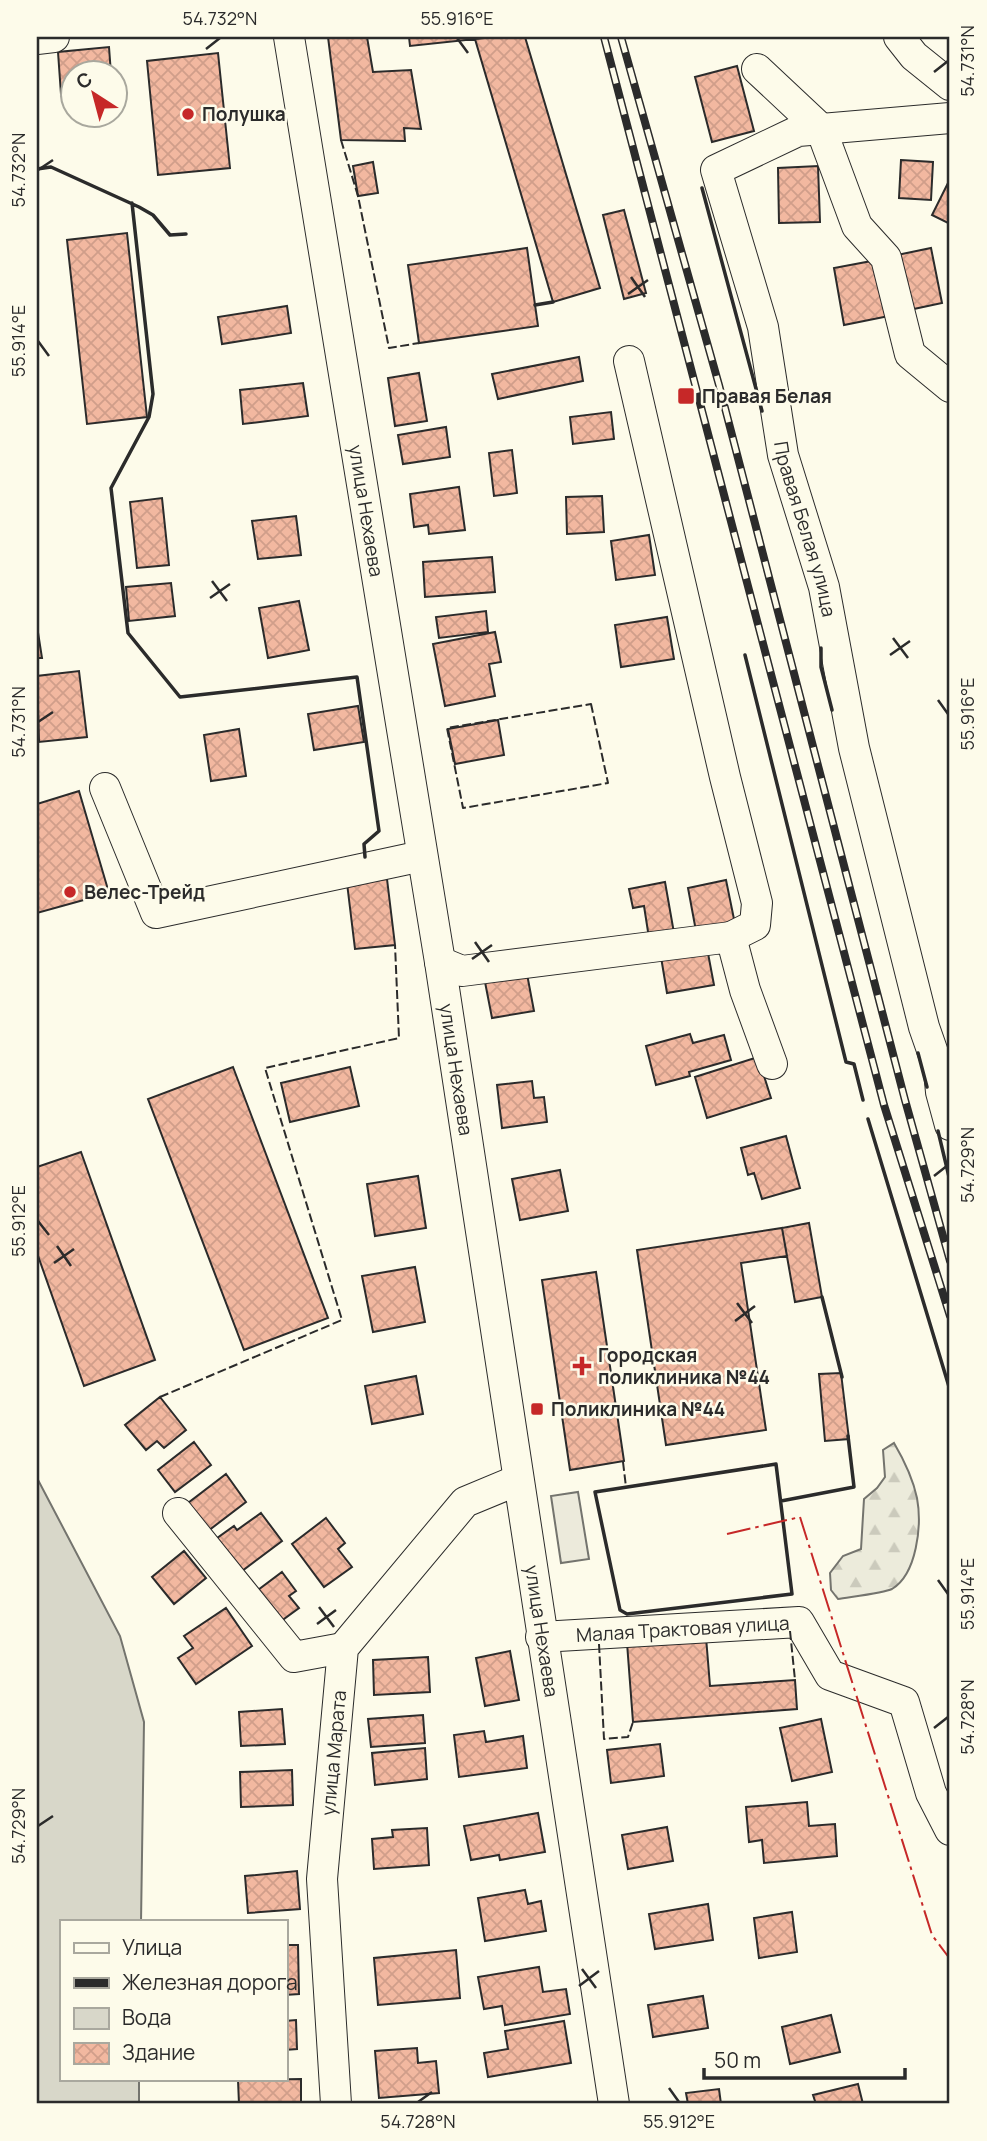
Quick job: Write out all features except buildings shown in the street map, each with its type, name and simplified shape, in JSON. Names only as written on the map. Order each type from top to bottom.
[{"type":"street","points":[[37,39],[54,37]]},
{"type":"street","name":"улица Нехаева","points":[[289,37],[440,962],[614,2104]]},
{"type":"street","points":[[899,37],[914,56],[950,85]]},
{"type":"street","points":[[757,69],[821,129],[857,226],[886,258],[910,354],[950,387]]},
{"type":"street","name":"Правая Белая улица","points":[[950,118],[798,131],[716,170],[764,327],[783,455],[824,587],[854,748],[924,1027],[939,1070],[941,1091],[950,1125]]},
{"type":"street","points":[[440,962],[462,971],[731,937],[755,925],[757,903],[725,777],[629,361]]},
{"type":"street","points":[[106,788],[156,913],[422,856]]},
{"type":"street","points":[[731,937],[745,990],[772,1064]]},
{"type":"street","points":[[178,1513],[293,1657],[343,1648],[466,1502],[518,1480]]},
{"type":"street","name":"Малая Трактовая улица","points":[[541,1637],[799,1622],[830,1675],[904,1702],[931,1793],[950,1830]]},
{"type":"street","name":"улица Марата","points":[[336,2104],[322,1879],[343,1648]]},
{"type":"green space","points":[[894,1443],[908,1470],[917,1498],[918,1535],[912,1561],[900,1582],[892,1589],[838,1599],[831,1590],[830,1573],[843,1556],[861,1549],[864,1499],[885,1477],[883,1450]]},
{"type":"shaded area","points":[[578,1492],[589,1559],[561,1563],[551,1496]]},
{"type":"water","points":[[37,1478],[120,1636],[144,1722],[141,1920],[60,1920],[60,2082],[139,2082],[139,2104],[37,2104]]},
{"type":"railway","points":[[604,37],[884,1105],[950,1316]]},
{"type":"railway","points":[[621,37],[719,385],[905,1100],[950,1261]]},
{"type":"fence","points":[[341,140],[358,196],[389,348],[419,343]]},
{"type":"fence","points":[[591,704],[608,783],[463,808],[447,728],[591,704]]},
{"type":"fence","points":[[160,1397],[342,1320],[265,1068],[399,1038],[395,945]]},
{"type":"fence","points":[[623,1462],[626,1487]]},
{"type":"fence","points":[[790,1631],[795,1680]]},
{"type":"fence","points":[[599,1644],[604,1739],[628,1737],[633,1722]]},
{"type":"wall","points":[[37,169],[51,167],[139,207],[153,215],[170,235],[186,234]]},
{"type":"wall","points":[[702,188],[762,411]]},
{"type":"wall","points":[[132,203],[153,394],[149,417],[111,488],[128,633],[180,697],[357,677],[379,831],[364,844],[365,857]]},
{"type":"wall","points":[[535,305],[553,302]]},
{"type":"wall","points":[[821,648],[821,667],[832,710]]},
{"type":"wall","points":[[745,655],[846,1062],[854,1064],[863,1100]]},
{"type":"wall","points":[[918,1053],[927,1087]]},
{"type":"wall","points":[[868,1119],[950,1390]]},
{"type":"wall","points":[[938,1131],[950,1181]]},
{"type":"wall","points":[[822,1297],[842,1377]]},
{"type":"wall","points":[[781,1501],[854,1487],[848,1436]]},
{"type":"wall","points":[[776,1464],[792,1594],[627,1614],[620,1610],[595,1492],[776,1464]]},
{"type":"power","points":[[727,1534],[800,1517],[932,1935],[950,1959]]},
{"type":"place","name":"Полушка","points":[[188,114]]},
{"type":"place","name":"Правая Белая","points":[[686,396]]},
{"type":"place","name":"Велес-Трейд","points":[[70,892]]},
{"type":"place","name":"Городская поликлиника №44","points":[[582,1366]]},
{"type":"place","name":"Поликлиника №44","points":[[537,1409]]}]
